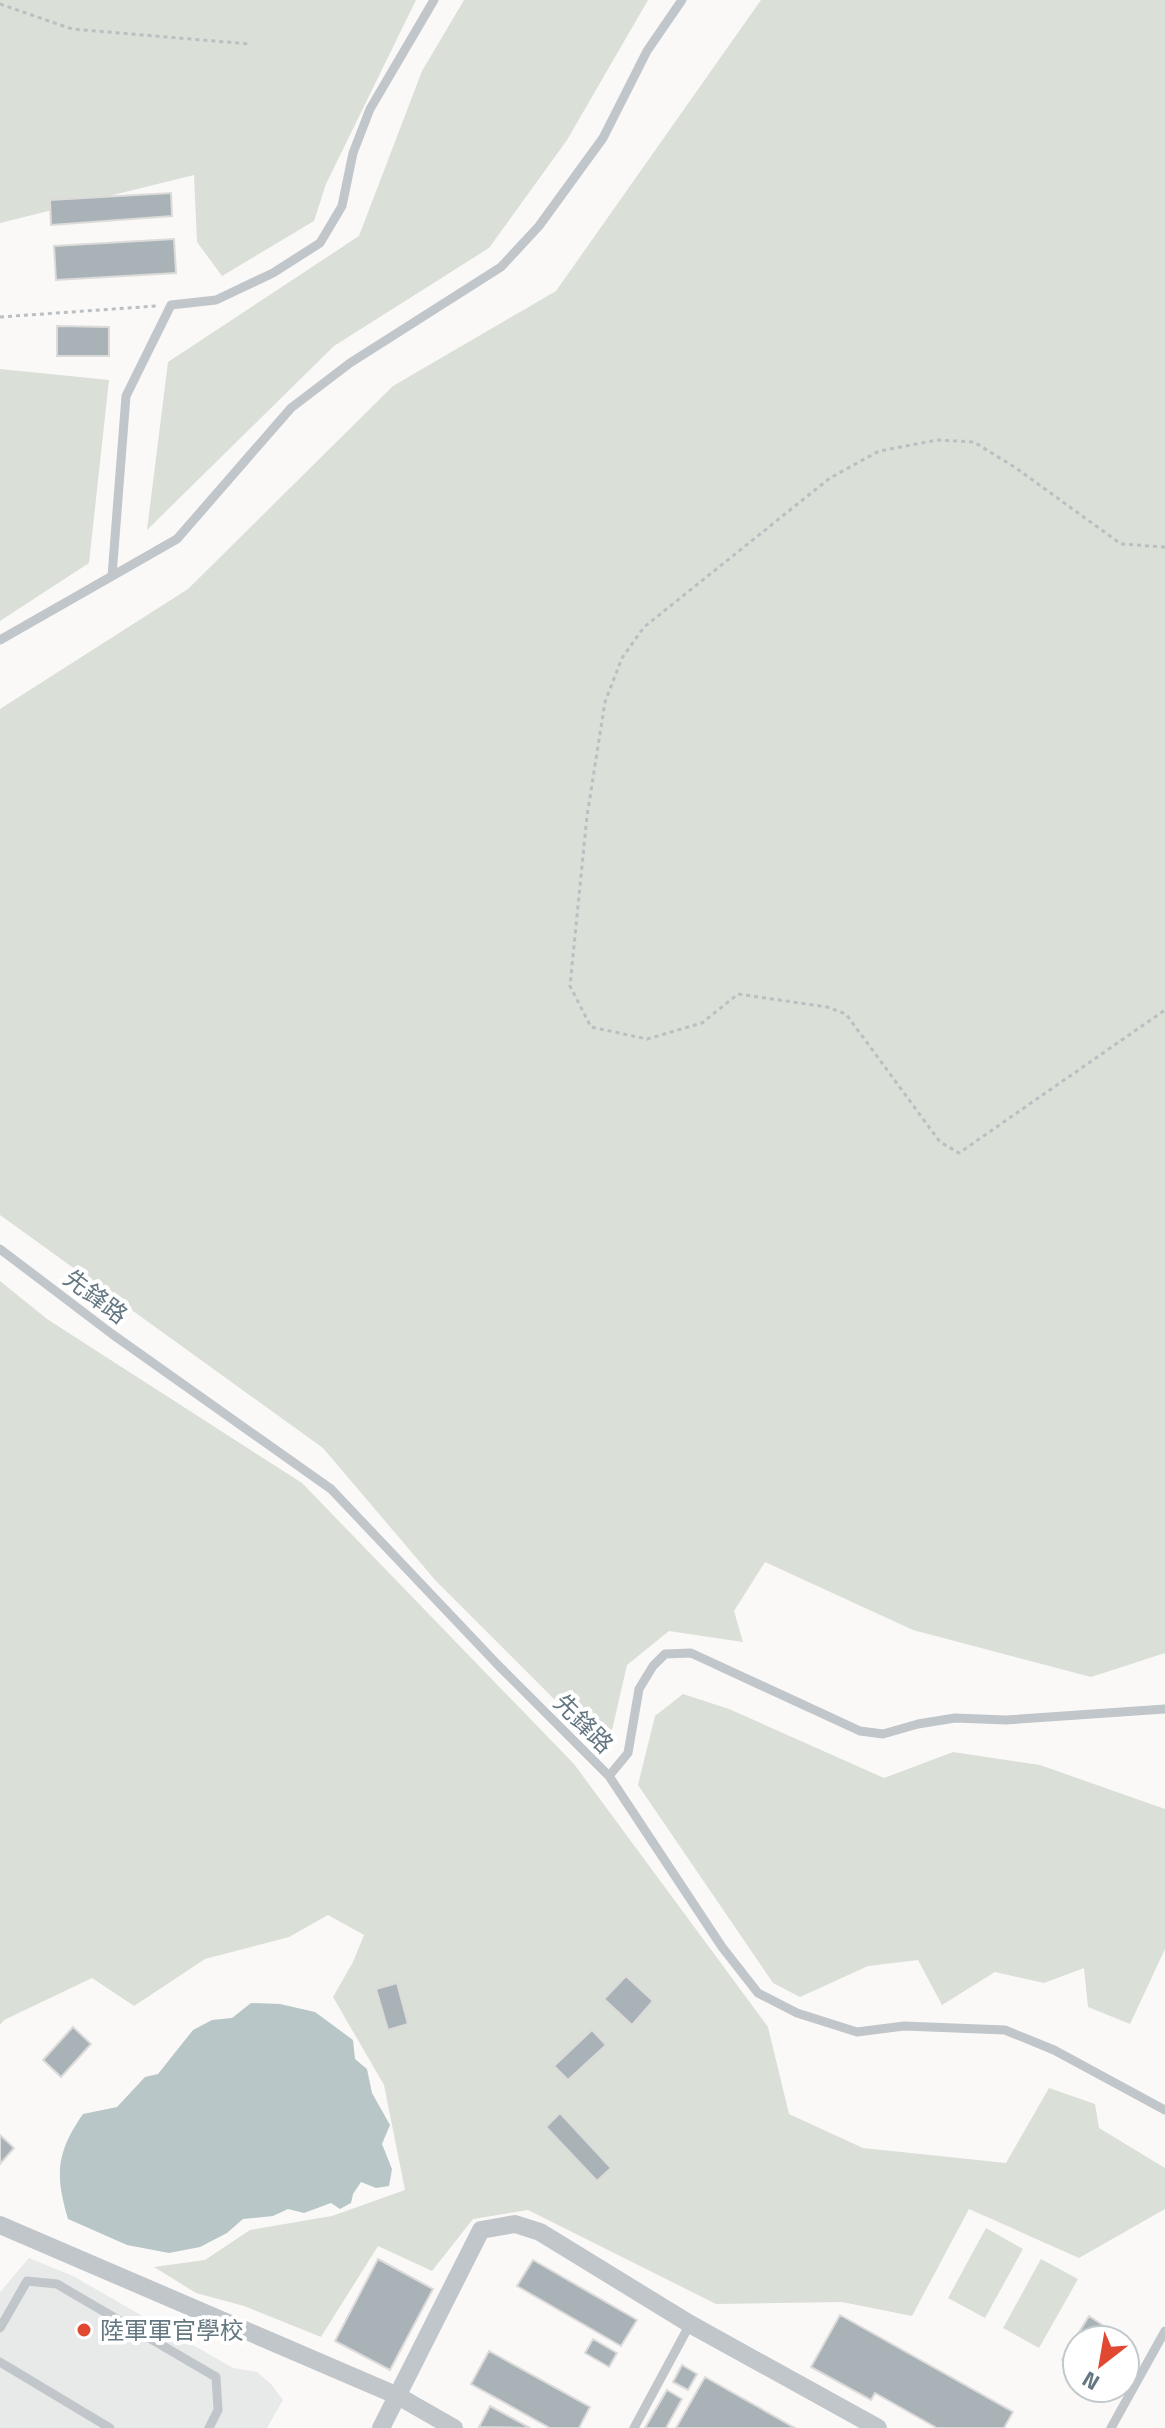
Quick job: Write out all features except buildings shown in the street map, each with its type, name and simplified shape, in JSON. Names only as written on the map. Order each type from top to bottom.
[{"type":"street","points":[[381,2428],[481,2230],[515,2224],[540,2232],[690,2324],[878,2428]]},
{"type":"street","points":[[0,2225],[398,2396],[454,2428]]},
{"type":"lane","points":[[112,576],[126,396],[171,305],[216,300],[273,273],[320,243],[342,206],[353,153],[370,109],[434,0]]},
{"type":"lane","points":[[0,640],[177,539],[291,408],[350,363],[501,267],[539,226],[603,138],[647,51],[682,0]]},
{"type":"lane","name":"先鋒路","points":[[0,1249],[112,1334],[331,1489],[497,1664],[609,1776],[722,1947],[758,1993],[797,2013],[857,2032],[904,2026],[1005,2030],[1054,2050],[1165,2110]]},
{"type":"lane","points":[[609,1776],[628,1753],[639,1689],[653,1666],[665,1654],[691,1653],[860,1731],[883,1734],[955,1718],[1006,1720],[1165,1709]]},
{"type":"lane","points":[[0,2328],[27,2281],[57,2284],[216,2377],[218,2410],[209,2428]]},
{"type":"lane","points":[[634,2428],[690,2324]]},
{"type":"lane","points":[[1111,2428],[1165,2331]]},
{"type":"lane","points":[[0,2362],[110,2428]]},
{"type":"path","points":[[0,4],[72,29],[250,44]]},
{"type":"path","points":[[0,317],[171,305]]},
{"type":"path","points":[[1165,547],[1121,544],[1016,468],[974,442],[937,440],[879,451],[830,478],[644,627],[622,658],[605,702],[587,816],[570,986],[591,1027],[647,1039],[702,1023],[738,994],[827,1007],[846,1014],[940,1142],[959,1153],[1165,1010]]},
{"type":"shaded area","points":[[0,0],[416,0],[326,184],[314,221],[222,276],[197,242],[194,175],[0,223]]},
{"type":"shaded area","points":[[464,0],[648,0],[567,140],[489,248],[334,346],[147,530],[168,362],[359,236],[422,71]]},
{"type":"shaded area","points":[[761,0],[1165,0],[1165,1653],[1091,1677],[913,1630],[765,1562],[734,1611],[743,1642],[669,1631],[627,1665],[607,1752],[436,1581],[323,1448],[0,1215],[0,709],[188,589],[393,386],[556,291]]},
{"type":"shaded area","points":[[0,369],[109,380],[89,563],[0,621]]},
{"type":"shaded area","points":[[0,1281],[47,1319],[302,1483],[574,1764],[768,2027],[789,2114],[863,2148],[1006,2163],[1049,2088],[1095,2104],[1099,2128],[1165,2168],[1165,2209],[1079,2258],[969,2209],[912,2316],[842,2302],[716,2304],[528,2210],[473,2219],[432,2271],[378,2246],[321,2337],[244,2306],[196,2293],[154,2267],[205,2260],[250,2230],[332,2216],[405,2190],[384,2085],[333,1997],[364,1935],[328,1915],[289,1937],[205,1959],[134,2006],[92,1978],[4,2020],[0,2025]]},
{"type":"shaded area","points":[[683,1694],[729,1709],[884,1778],[953,1752],[1040,1765],[1165,1809],[1165,1949],[1130,2024],[1088,2007],[1084,1968],[1044,1983],[995,1972],[942,2005],[918,1960],[868,1966],[800,1997],[773,1983],[638,1785],[655,1716]]},
{"type":"shaded area","points":[[251,2003],[280,2004],[315,2012],[353,2040],[355,2059],[367,2069],[372,2093],[390,2125],[382,2144],[392,2169],[389,2186],[376,2188],[361,2182],[351,2203],[340,2209],[331,2203],[304,2213],[288,2209],[273,2216],[243,2219],[227,2233],[200,2247],[169,2253],[127,2245],[68,2219],[61,2190],[60,2165],[67,2141],[83,2114],[117,2107],[145,2077],[158,2074],[193,2030],[212,2020],[232,2018]]},
{"type":"shaded area","points":[[986,2228],[1023,2249],[985,2318],[948,2298]]},
{"type":"shaded area","name":"陸軍軍官學校","points":[[29,2258],[73,2276],[233,2368],[257,2372],[283,2400],[267,2428],[0,2428],[0,2292]]},
{"type":"shaded area","points":[[1041,2259],[1078,2279],[1039,2348],[1003,2328]]},
{"type":"place","name":"陸軍軍官學校","points":[[84,2330]]}]
